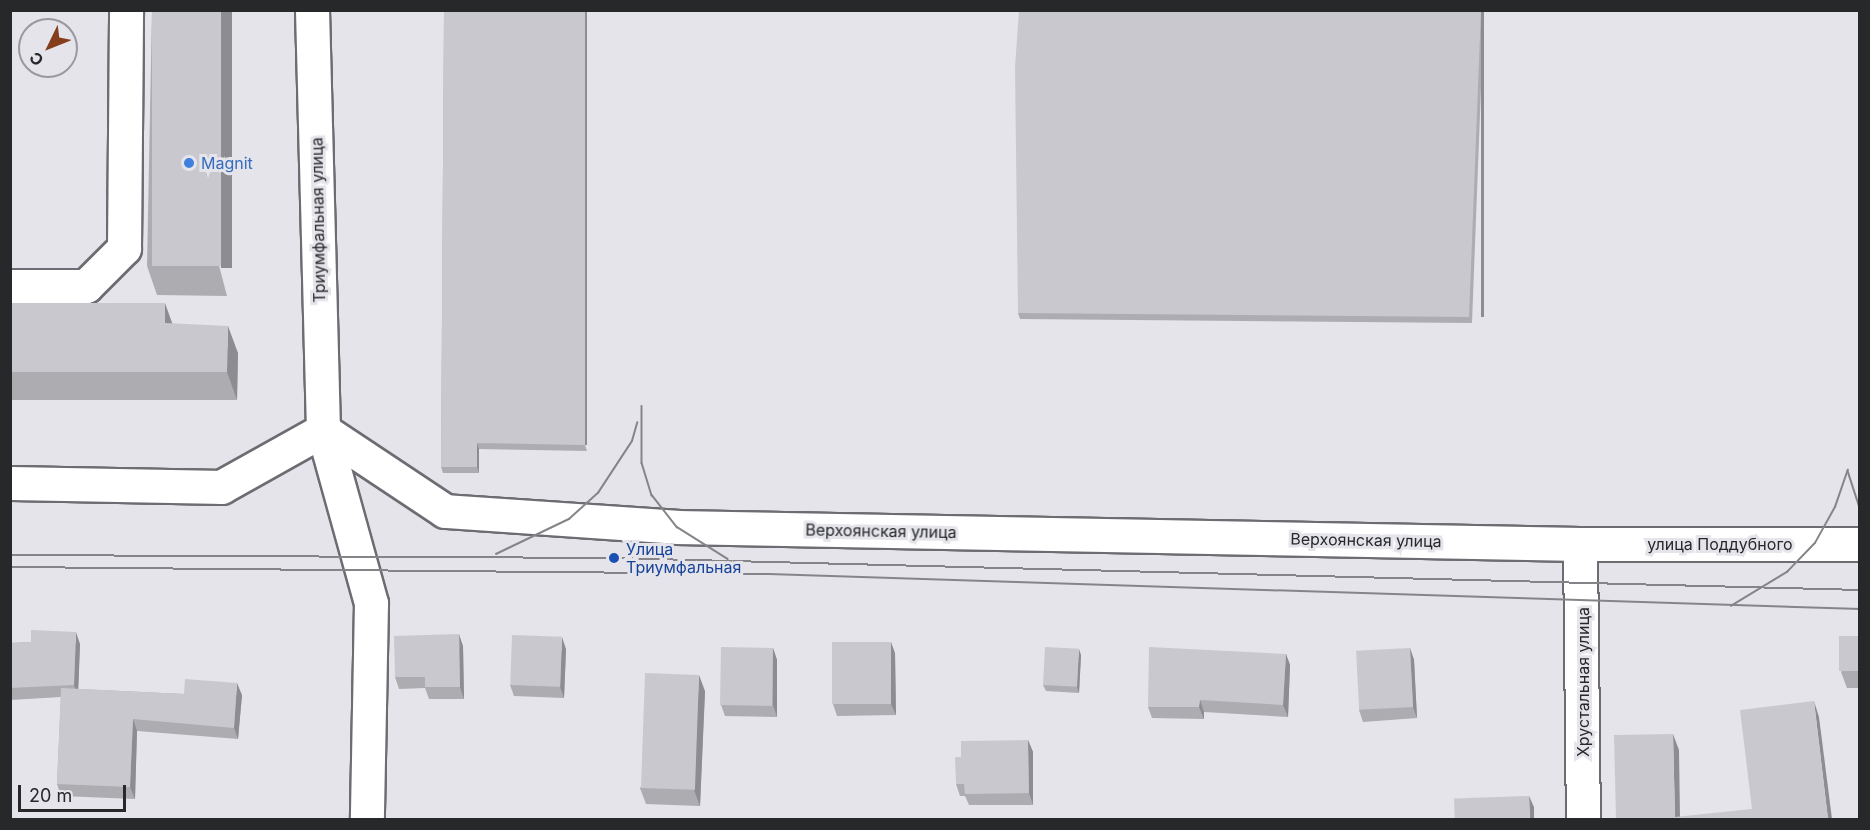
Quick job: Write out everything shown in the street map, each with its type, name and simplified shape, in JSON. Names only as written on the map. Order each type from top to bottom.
[{"type":"street","points":[[10,286],[86,286],[124,248],[126,10]]},
{"type":"street","name":"Триумфальная улица","points":[[312,10],[323,430],[371,603],[368,819]]},
{"type":"street","points":[[10,483],[221,488],[323,430]]},
{"type":"street","name":"Верхоянская улица","points":[[323,430],[445,511],[677,527],[1580,544]]},
{"type":"street","name":"улица Поддубного","points":[[1580,544],[1860,544]]},
{"type":"street","name":"Хрустальная улица","points":[[1580,544],[1583,819]]},
{"type":"building","points":[[152,10],[221,10],[221,266],[152,266]]},
{"type":"building","points":[[444,10],[585,10],[585,445],[477,443],[477,467],[441,467]]},
{"type":"building","points":[[1019,10],[1481,10],[1469,317],[1018,313],[1015,67]]},
{"type":"building","points":[[10,303],[165,303],[165,323],[228,326],[227,372],[10,372]]},
{"type":"building","points":[[31,630],[76,632],[74,685],[10,688],[10,643],[31,642]]},
{"type":"building","points":[[459,634],[460,687],[425,687],[425,677],[395,677],[394,636]]},
{"type":"building","points":[[512,635],[562,637],[560,687],[510,685]]},
{"type":"building","points":[[1839,636],[1860,636],[1860,671],[1839,671]]},
{"type":"building","points":[[832,642],[891,642],[891,704],[832,704]]},
{"type":"building","points":[[721,647],[773,648],[772,706],[720,705]]},
{"type":"building","points":[[1045,647],[1079,649],[1077,687],[1043,685]]},
{"type":"building","points":[[1149,647],[1286,654],[1283,705],[1200,700],[1199,707],[1148,707]]},
{"type":"building","points":[[1410,648],[1413,707],[1359,710],[1356,651]]},
{"type":"building","points":[[645,673],[699,675],[695,790],[641,788]]},
{"type":"building","points":[[185,679],[237,683],[234,728],[133,719],[130,787],[57,784],[61,688],[184,694]]},
{"type":"building","points":[[1814,701],[1828,819],[1616,819],[1614,735],[1673,734],[1675,817],[1752,809],[1740,710]]},
{"type":"building","points":[[1028,740],[1029,793],[965,794],[964,784],[956,784],[955,757],[961,757],[961,741]]},
{"type":"building","points":[[1529,796],[1530,819],[1455,820],[1454,799]]},
{"type":"tram line","points":[[642,406],[642,463],[652,495],[677,527],[728,559]]},
{"type":"tram line","points":[[496,554],[569,519],[598,493],[632,441],[637,423]]},
{"type":"tram line","points":[[1731,606],[1787,572],[1815,543],[1835,507],[1848,470]]},
{"type":"tram line","points":[[1848,471],[1860,508]]},
{"type":"tram line","points":[[10,555],[614,558],[1860,590]]},
{"type":"tram line","points":[[10,567],[769,574],[1860,609]]},
{"type":"place","name":"Magnit","points":[[189,163]]},
{"type":"place","name":"Улица Триумфальная","points":[[614,558]]}]
